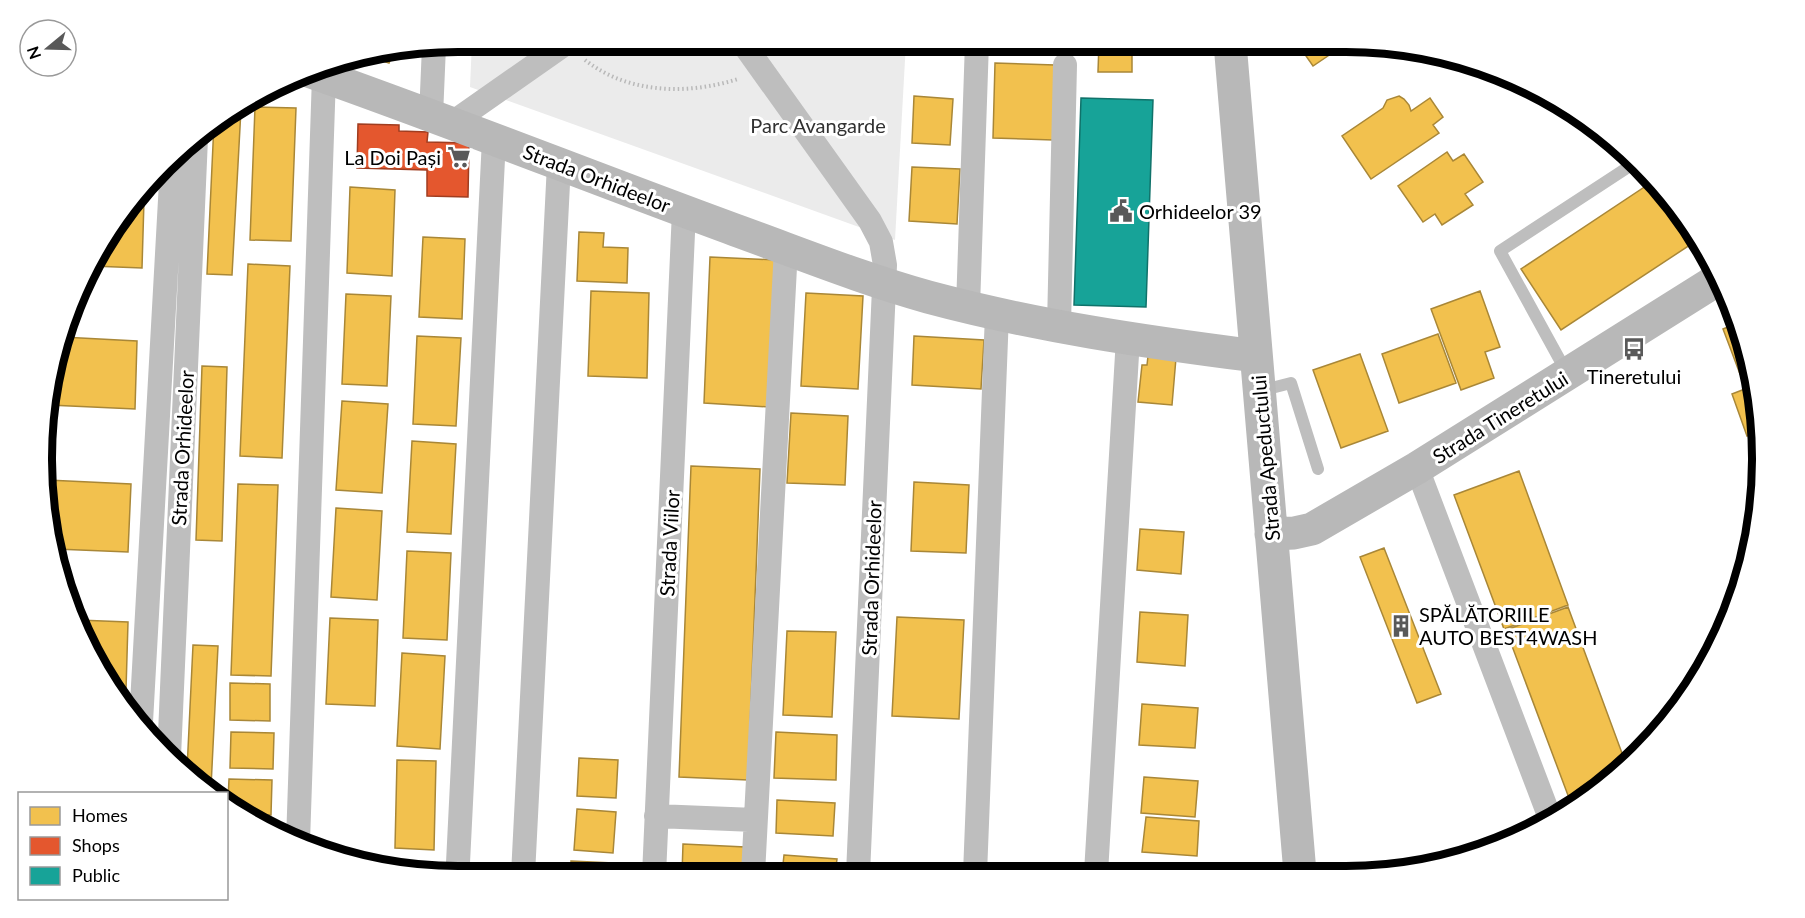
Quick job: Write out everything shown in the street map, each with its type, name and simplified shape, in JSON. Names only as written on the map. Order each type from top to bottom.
[{"type":"street","points":[[435,53],[442,120],[552,52]]},
{"type":"street","points":[[741,52],[760,68],[870,221],[881,242],[885,265],[883,283]]},
{"type":"street","points":[[975,866],[983,310],[977,52]]},
{"type":"street","name":"Strada Apeductului","points":[[1231,52],[1299,866]]},
{"type":"street","points":[[1059,326],[1065,65]]},
{"type":"street","name":"Strada Orhideelor","points":[[322,76],[883,283],[983,310],[1059,326],[1256,356]]},
{"type":"street","points":[[298,833],[317,78]]},
{"type":"street","points":[[458,862],[494,140]]},
{"type":"street","name":"Strada Orhideelor","points":[[170,744],[195,150]]},
{"type":"street","points":[[523,866],[559,164]]},
{"type":"street","points":[[142,712],[172,172]]},
{"type":"street","name":"Strada Viilor","points":[[654,866],[684,211]]},
{"type":"street","points":[[753,866],[786,248]]},
{"type":"street","name":"Strada Orhideelor","points":[[858,866],[883,283]]},
{"type":"street","name":"Strada Tineretului","points":[[1271,534],[1312,529],[1418,468],[1713,283]]},
{"type":"street","points":[[1096,866],[1128,338]]},
{"type":"street","points":[[1418,468],[1548,812]]},
{"type":"street","points":[[656,816],[755,820]]},
{"type":"lane","points":[[1568,374],[1500,251],[1628,167]]},
{"type":"lane","points":[[1259,391],[1291,383],[1318,469]]},
{"type":"path","points":[[575,52],[588,63],[613,76],[640,85],[670,90],[714,86],[740,78],[785,52]]},
{"type":"path","points":[[646,52],[663,55],[695,52]]},
{"type":"green space","name":"Parc Avangarde","points":[[472,52],[905,52],[895,240],[470,87]]},
{"type":"building: Homes","points":[[1099,52],[1132,52],[1132,72],[1098,72]]},
{"type":"building: Homes","points":[[1303,52],[1334,52],[1313,66]]},
{"type":"building: Homes","points":[[391,58],[389,63],[380,60]]},
{"type":"building: Homes","points":[[995,63],[1055,65],[1053,140],[993,138]]},
{"type":"building: Homes","points":[[914,96],[953,99],[950,145],[912,143]]},
{"type":"building: Homes","points":[[1399,96],[1409,105],[1411,111],[1430,98],[1443,117],[1433,125],[1439,133],[1371,179],[1342,136],[1383,108],[1387,100]]},
{"type":"building: Homes","points":[[255,108],[296,108],[291,241],[250,240]]},
{"type":"building: Homes","points":[[241,116],[232,275],[207,274],[213,136]]},
{"type":"building: Homes","points":[[1447,152],[1453,161],[1464,154],[1483,182],[1465,194],[1473,205],[1442,225],[1435,214],[1423,222],[1398,186]]},
{"type":"building: Homes","points":[[912,167],[960,169],[957,224],[909,221]]},
{"type":"building: Homes","points":[[1647,186],[1691,244],[1561,330],[1521,269]]},
{"type":"building: Homes","points":[[350,187],[395,190],[392,276],[347,273]]},
{"type":"building: Homes","points":[[144,203],[142,268],[101,266],[121,233]]},
{"type":"building: Homes","points":[[579,232],[604,233],[603,247],[628,248],[627,283],[577,281]]},
{"type":"building: Homes","points":[[423,237],[465,239],[462,319],[419,317]]},
{"type":"building: Homes","points":[[710,257],[776,260],[769,407],[704,403]]},
{"type":"building: Homes","points":[[248,264],[290,266],[282,458],[240,456]]},
{"type":"building: Homes","points":[[591,291],[649,293],[647,378],[588,376]]},
{"type":"building: Homes","points":[[1480,291],[1500,347],[1485,352],[1494,378],[1461,390],[1431,309]]},
{"type":"building: Homes","points":[[806,293],[863,296],[858,389],[801,386]]},
{"type":"building: Homes","points":[[346,294],[391,296],[387,386],[342,384]]},
{"type":"building: Homes","points":[[1730,326],[1743,373],[1740,374],[1723,329]]},
{"type":"building: Homes","points":[[1438,334],[1456,383],[1399,403],[1382,354]]},
{"type":"building: Homes","points":[[417,336],[461,338],[456,426],[413,424]]},
{"type":"building: Homes","points":[[914,336],[984,340],[981,389],[912,385]]},
{"type":"building: Homes","points":[[71,337],[137,341],[135,409],[56,405]]},
{"type":"building: Homes","points":[[1360,354],[1388,431],[1341,448],[1313,370]]},
{"type":"building: Homes","points":[[1148,356],[1176,358],[1172,405],[1138,402],[1142,365],[1147,365]]},
{"type":"building: Homes","points":[[202,366],[227,367],[222,541],[196,540]]},
{"type":"building: Homes","points":[[1746,388],[1752,434],[1747,436],[1732,394]]},
{"type":"building: Homes","points":[[342,401],[388,404],[382,493],[336,490]]},
{"type":"building: Homes","points":[[791,413],[848,416],[845,485],[787,483]]},
{"type":"building: Homes","points":[[412,441],[456,444],[451,534],[407,532]]},
{"type":"building: Homes","points":[[691,466],[760,469],[748,780],[679,777]]},
{"type":"building: Homes","points":[[1519,471],[1568,605],[1504,629],[1454,495]]},
{"type":"building: Homes","points":[[53,480],[131,484],[128,552],[63,549]]},
{"type":"building: Homes","points":[[914,482],[969,485],[966,553],[911,551]]},
{"type":"building: Homes","points":[[238,484],[278,485],[271,676],[231,675]]},
{"type":"building: Homes","points":[[336,508],[382,511],[377,600],[331,597]]},
{"type":"building: Homes","points":[[1140,529],[1184,532],[1181,574],[1137,570]]},
{"type":"building: Homes","name":"SPĂLĂTORIILE AUTO BEST4WASH","points":[[1384,548],[1441,694],[1417,703],[1360,557]]},
{"type":"building: Homes","points":[[407,551],[451,553],[447,640],[403,638]]},
{"type":"building: Homes","points":[[1568,607],[1623,756],[1569,799],[1506,630]]},
{"type":"building: Homes","points":[[1140,612],[1188,615],[1185,666],[1137,662]]},
{"type":"building: Homes","points":[[897,617],[964,620],[959,719],[892,716]]},
{"type":"building: Homes","points":[[330,618],[378,620],[375,706],[326,704]]},
{"type":"building: Homes","points":[[85,620],[128,622],[126,690],[107,662]]},
{"type":"building: Homes","points":[[787,631],[836,632],[832,717],[783,715]]},
{"type":"building: Homes","points":[[193,645],[218,646],[211,780],[187,761]]},
{"type":"building: Homes","points":[[402,653],[445,656],[440,749],[397,746]]},
{"type":"building: Homes","points":[[230,683],[270,684],[270,721],[230,720]]},
{"type":"building: Homes","points":[[1142,704],[1198,708],[1195,748],[1139,745]]},
{"type":"building: Homes","points":[[231,732],[274,733],[273,769],[230,768]]},
{"type":"building: Homes","points":[[776,732],[837,735],[836,780],[774,778]]},
{"type":"building: Homes","points":[[579,758],[618,760],[616,798],[577,796]]},
{"type":"building: Homes","points":[[397,760],[436,761],[434,850],[395,848]]},
{"type":"building: Homes","points":[[1144,777],[1198,781],[1195,817],[1141,813]]},
{"type":"building: Homes","points":[[229,779],[272,780],[271,815],[262,815],[228,793]]},
{"type":"building: Homes","points":[[777,800],[835,803],[833,836],[776,833]]},
{"type":"building: Homes","points":[[577,809],[616,812],[613,853],[574,850]]},
{"type":"building: Homes","points":[[1146,817],[1199,821],[1197,856],[1142,852]]},
{"type":"building: Homes","points":[[683,844],[745,847],[744,866],[682,866]]},
{"type":"building: Homes","points":[[784,855],[837,859],[836,866],[783,866]]},
{"type":"building: Homes","points":[[571,861],[613,863],[613,866],[571,866]]},
{"type":"building: Shops","points":[[358,124],[399,125],[399,131],[428,132],[427,142],[469,143],[468,197],[427,196],[427,170],[357,168]]},
{"type":"building: Public","points":[[1081,98],[1153,100],[1146,307],[1074,305]]},
{"type":"place","name":"La Doi Pași","points":[[459,157]]},
{"type":"place","name":"Orhideelor 39","points":[[1121,211]]},
{"type":"place","name":"Tineretului","points":[[1634,349]]},
{"type":"place","name":"SPĂLĂTORIILE AUTO BEST4WASH","points":[[1401,626]]}]
